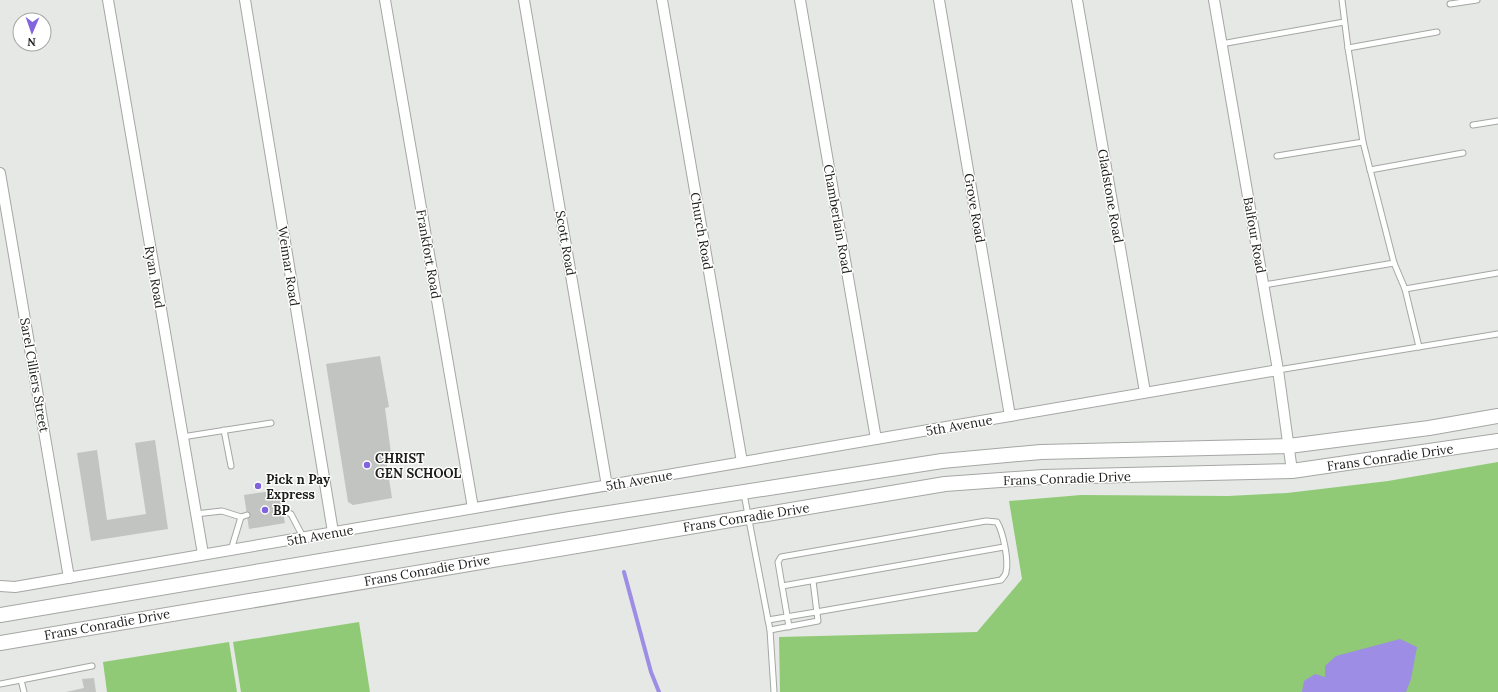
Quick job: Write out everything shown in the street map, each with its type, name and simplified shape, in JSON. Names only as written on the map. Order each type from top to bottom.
[{"type":"main road","name":"Frans Conradie Drive","points":[[0,615],[562,520],[942,461],[1041,452],[1289,446],[1429,428],[1498,416]]},
{"type":"main road","name":"Frans Conradie Drive","points":[[0,643],[747,516],[945,484],[1043,477],[1292,471],[1498,441]]},
{"type":"street","name":"Ryan Road","points":[[108,0],[203,554]]},
{"type":"street","name":"Weimar Road","points":[[245,0],[333,532]]},
{"type":"street","name":"Frankfort Road","points":[[385,0],[473,508]]},
{"type":"street","name":"Scott Road","points":[[524,0],[607,486]]},
{"type":"street","name":"Church Road","points":[[662,0],[742,462]]},
{"type":"street","name":"Chamberlain Road","points":[[800,0],[876,439]]},
{"type":"street","name":"Grove Road","points":[[939,0],[1010,416]]},
{"type":"street","name":"Gladstone Road","points":[[1077,0],[1145,392]]},
{"type":"street","name":"Balfour Road","points":[[1214,0],[1264,285],[1292,471]]},
{"type":"street","name":"Sarel Cilliers Street","points":[[0,173],[69,578]]},
{"type":"street","name":"5th Avenue","points":[[0,586],[15,587],[69,578],[1278,370]]},
{"type":"lane","points":[[1342,0],[1344,22],[1363,142],[1394,263],[1405,289],[1419,347]]},
{"type":"lane","points":[[1450,4],[1477,0]]},
{"type":"lane","points":[[1221,44],[1344,22]]},
{"type":"lane","points":[[1348,48],[1437,32]]},
{"type":"lane","points":[[1473,125],[1498,120]]},
{"type":"lane","points":[[1277,156],[1363,142]]},
{"type":"lane","points":[[1370,170],[1463,153]]},
{"type":"lane","points":[[1264,285],[1394,263]]},
{"type":"lane","points":[[1405,289],[1498,273]]},
{"type":"lane","points":[[1278,370],[1498,334]]},
{"type":"lane","points":[[182,437],[271,423]]},
{"type":"lane","points":[[224,430],[231,466]]},
{"type":"lane","points":[[744,492],[747,516],[770,630],[774,692]]},
{"type":"lane","points":[[282,510],[291,514],[303,537]]},
{"type":"lane","points":[[196,514],[222,511],[240,517],[247,515]]},
{"type":"lane","points":[[231,550],[240,517]]},
{"type":"lane","points":[[768,620],[786,617],[816,612],[1001,580],[1006,573],[1007,562],[1000,528],[997,522],[991,520],[781,557],[778,562],[786,617],[789,627]]},
{"type":"lane","points":[[782,586],[1004,547]]},
{"type":"lane","points":[[770,630],[818,622],[813,581]]},
{"type":"lane","points":[[0,684],[92,666]]},
{"type":"lane","points":[[21,680],[24,692]]},
{"type":"green space","points":[[1498,462],[1498,692],[780,692],[779,637],[977,632],[1022,579],[1009,501],[1081,495],[1228,496],[1287,493],[1388,481]]},
{"type":"green space","points":[[359,622],[370,692],[241,692],[233,642]]},
{"type":"green space","points":[[229,642],[237,692],[107,692],[103,662]]},
{"type":"shaded area","points":[[1400,639],[1417,647],[1411,679],[1406,692],[1302,692],[1304,681],[1315,674],[1325,677],[1325,666],[1336,656]]},
{"type":"building","points":[[380,356],[389,407],[385,408],[391,453],[385,453],[392,498],[353,505],[348,502],[326,364]]},
{"type":"building","points":[[155,440],[168,529],[91,541],[77,453],[97,450],[107,520],[146,514],[135,443]]},
{"type":"building","points":[[279,490],[285,523],[249,529],[244,495]]},
{"type":"building","points":[[94,678],[96,692],[66,692],[84,688],[82,679]]},
{"type":"waterway","points":[[624,572],[651,672],[659,692]]},
{"type":"place","name":"CHRIST GEN SCHOOL","points":[[367,465]]},
{"type":"place","name":"Pick n Pay Express","points":[[258,486]]},
{"type":"place","name":"BP","points":[[265,510]]}]
